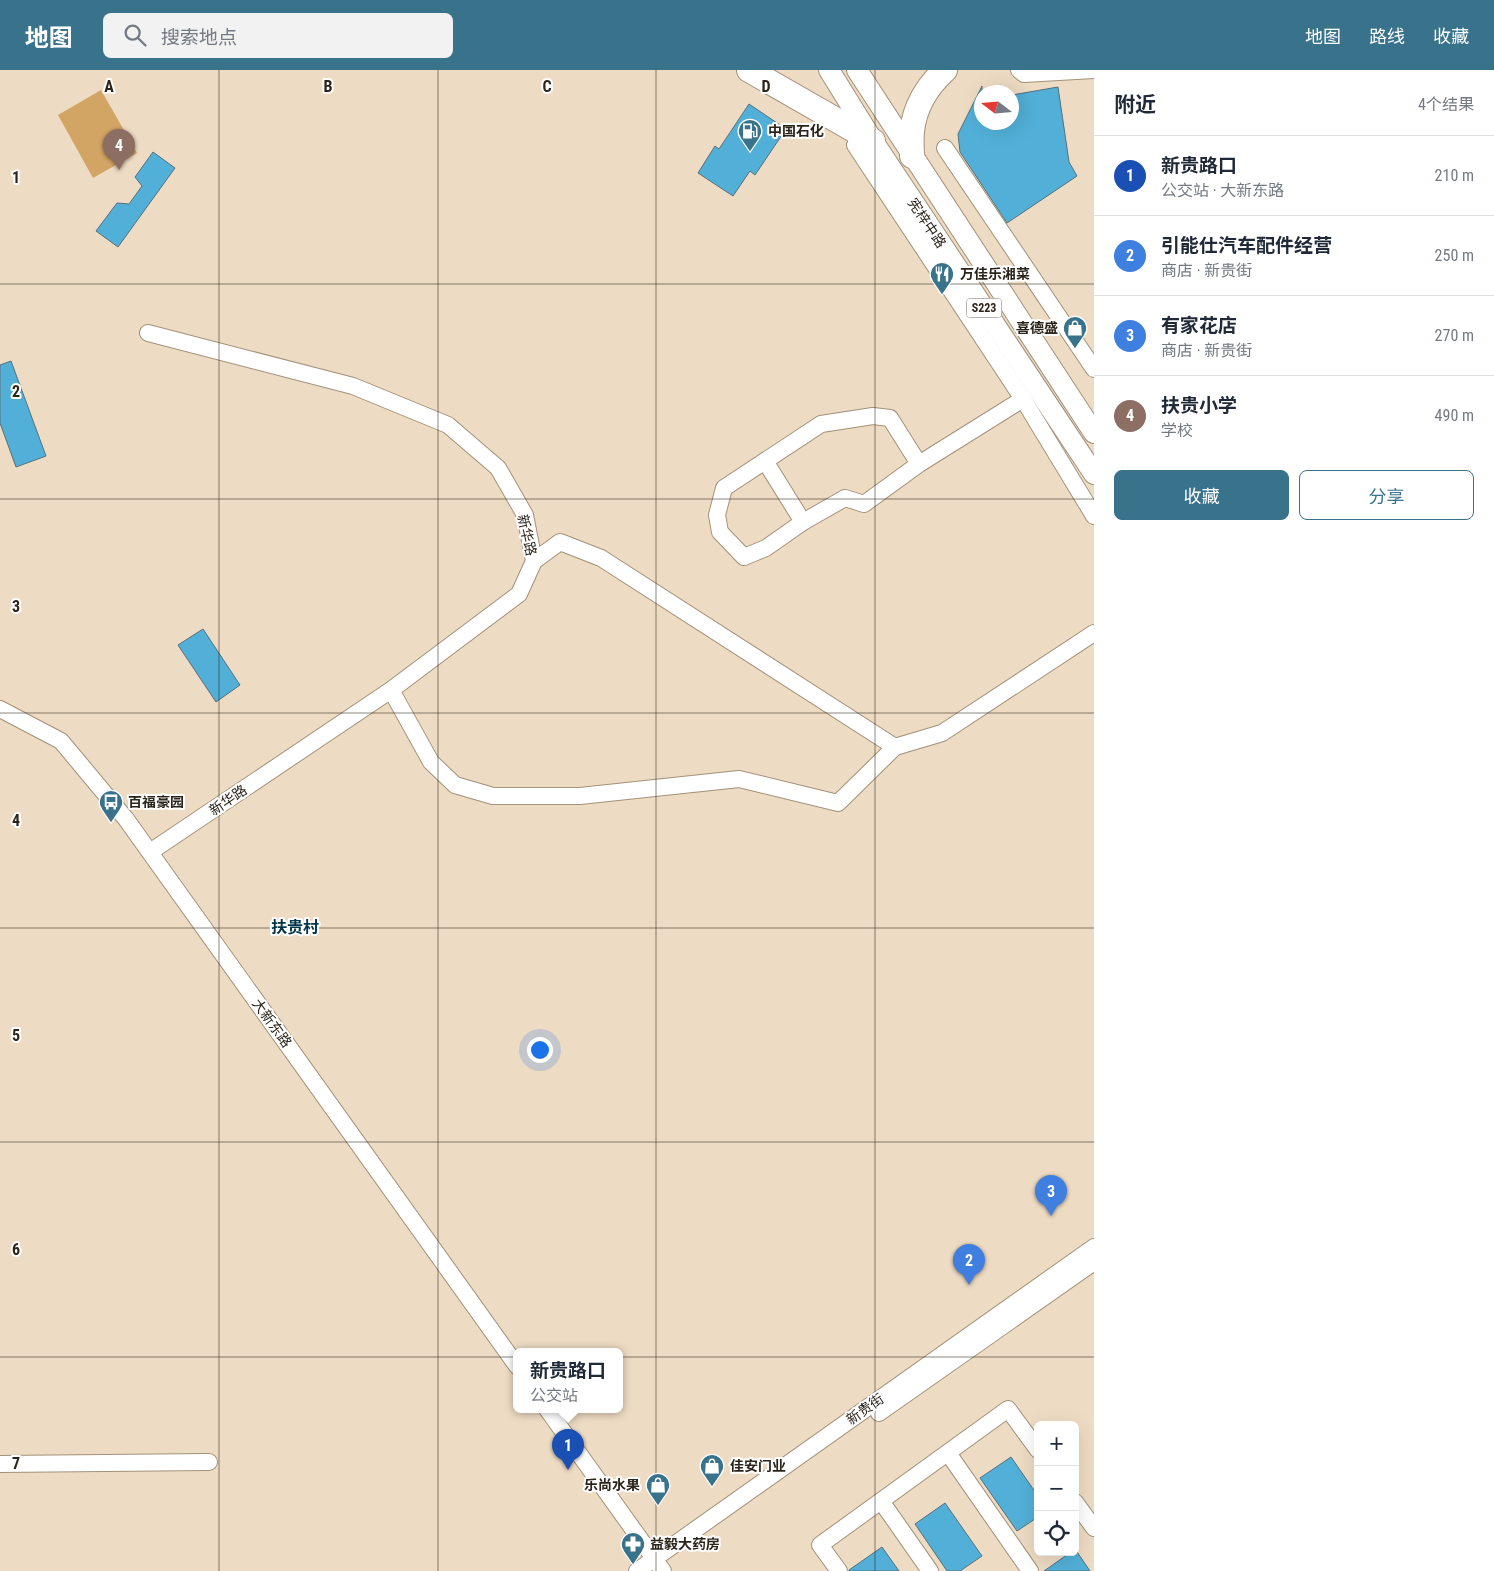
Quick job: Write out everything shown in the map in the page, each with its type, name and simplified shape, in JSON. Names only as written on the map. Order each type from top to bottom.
[{"type":"highway","points":[[749,70],[864,143]]},
{"type":"highway","points":[[912,156],[912,132],[916,114],[924,96],[936,78],[945,70]]},
{"type":"main road","name":"宪梓中路","points":[[829,70],[864,143],[1094,474]]},
{"type":"main road","name":"宪梓中路","points":[[857,70],[1094,433]]},
{"type":"street","points":[[1019,70],[1024,74],[1094,70]]},
{"type":"street","points":[[864,143],[1094,516]]},
{"type":"street","points":[[945,148],[1094,370]]},
{"type":"street","name":"新华路","points":[[148,332],[353,386],[448,425],[498,468],[525,515],[534,561],[519,594],[391,690],[154,849]]},
{"type":"street","points":[[919,464],[890,418],[873,416],[821,424],[724,488],[716,515],[720,532],[744,557],[766,548],[803,522],[846,498],[864,504],[919,464],[1023,399]]},
{"type":"street","points":[[765,461],[803,522]]},
{"type":"street","points":[[534,561],[560,542],[601,558],[895,746]]},
{"type":"street","points":[[391,690],[431,762],[455,785],[493,796],[580,796],[739,779],[838,803],[895,746],[942,733],[1094,633]]},
{"type":"street","name":"大新东路","points":[[0,701],[10,702],[69,734],[517,1348]]},
{"type":"street","name":"大新东路","points":[[0,709],[61,741],[126,820],[154,849],[513,1360]]},
{"type":"street","name":"新贵街","points":[[663,1565],[1094,1247]]},
{"type":"street","name":"新贵街","points":[[637,1571],[663,1565],[1094,1262]]},
{"type":"street","points":[[839,1571],[820,1545],[1008,1409],[1034,1445]]},
{"type":"street","points":[[550,1413],[663,1565]]},
{"type":"street","points":[[563,1413],[663,1565]]},
{"type":"street","points":[[948,1453],[1030,1571]]},
{"type":"street","points":[[0,1464],[209,1462]]},
{"type":"street","points":[[881,1501],[930,1571]]},
{"type":"street","points":[[1079,1507],[1094,1528]]},
{"type":"shaded area","points":[[101,90],[137,153],[93,178],[58,115]]},
{"type":"building","points":[[1058,87],[1069,162],[1077,176],[1007,223],[960,152],[958,134],[974,102],[974,130],[1019,130],[1019,94]]},
{"type":"building","points":[[749,104],[786,129],[755,175],[750,171],[733,196],[698,173],[715,146],[719,149]]},
{"type":"building","points":[[153,152],[175,168],[118,247],[96,231],[117,203],[129,204],[142,186],[135,177]]},
{"type":"building","points":[[11,361],[46,456],[16,467],[0,423],[0,365]]},
{"type":"building","points":[[203,629],[240,685],[216,702],[178,645]]},
{"type":"building","points":[[1011,1457],[1034,1490],[1034,1520],[1017,1531],[980,1478]]},
{"type":"building","points":[[945,1503],[982,1556],[960,1571],[947,1571],[915,1524]]},
{"type":"building","points":[[882,1547],[899,1571],[849,1571],[849,1570]]},
{"type":"building","points":[[1079,1555],[1090,1571],[1044,1571],[1065,1556]]},
{"type":"place","name":"中国石化","points":[[750,152]]},
{"type":"place","name":"扶贵小学","points":[[119,170]]},
{"type":"place","name":"万佳乐湘菜","points":[[942,295]]},
{"type":"place","name":"喜德盛","points":[[1075,349]]},
{"type":"place","name":"百福豪园","points":[[111,823]]},
{"type":"place","name":"有家花店","points":[[1051,1216]]},
{"type":"place","name":"引能仕汽车配件经营","points":[[969,1285]]},
{"type":"place","name":"新贵路口","points":[[568,1470]]},
{"type":"place","name":"佳安门业","points":[[712,1487]]},
{"type":"place","name":"乐尚水果","points":[[658,1506]]},
{"type":"place","name":"益毅大药房","points":[[633,1565]]},
{"type":"district","name":"扶贵村","points":[[295,927]]}]
